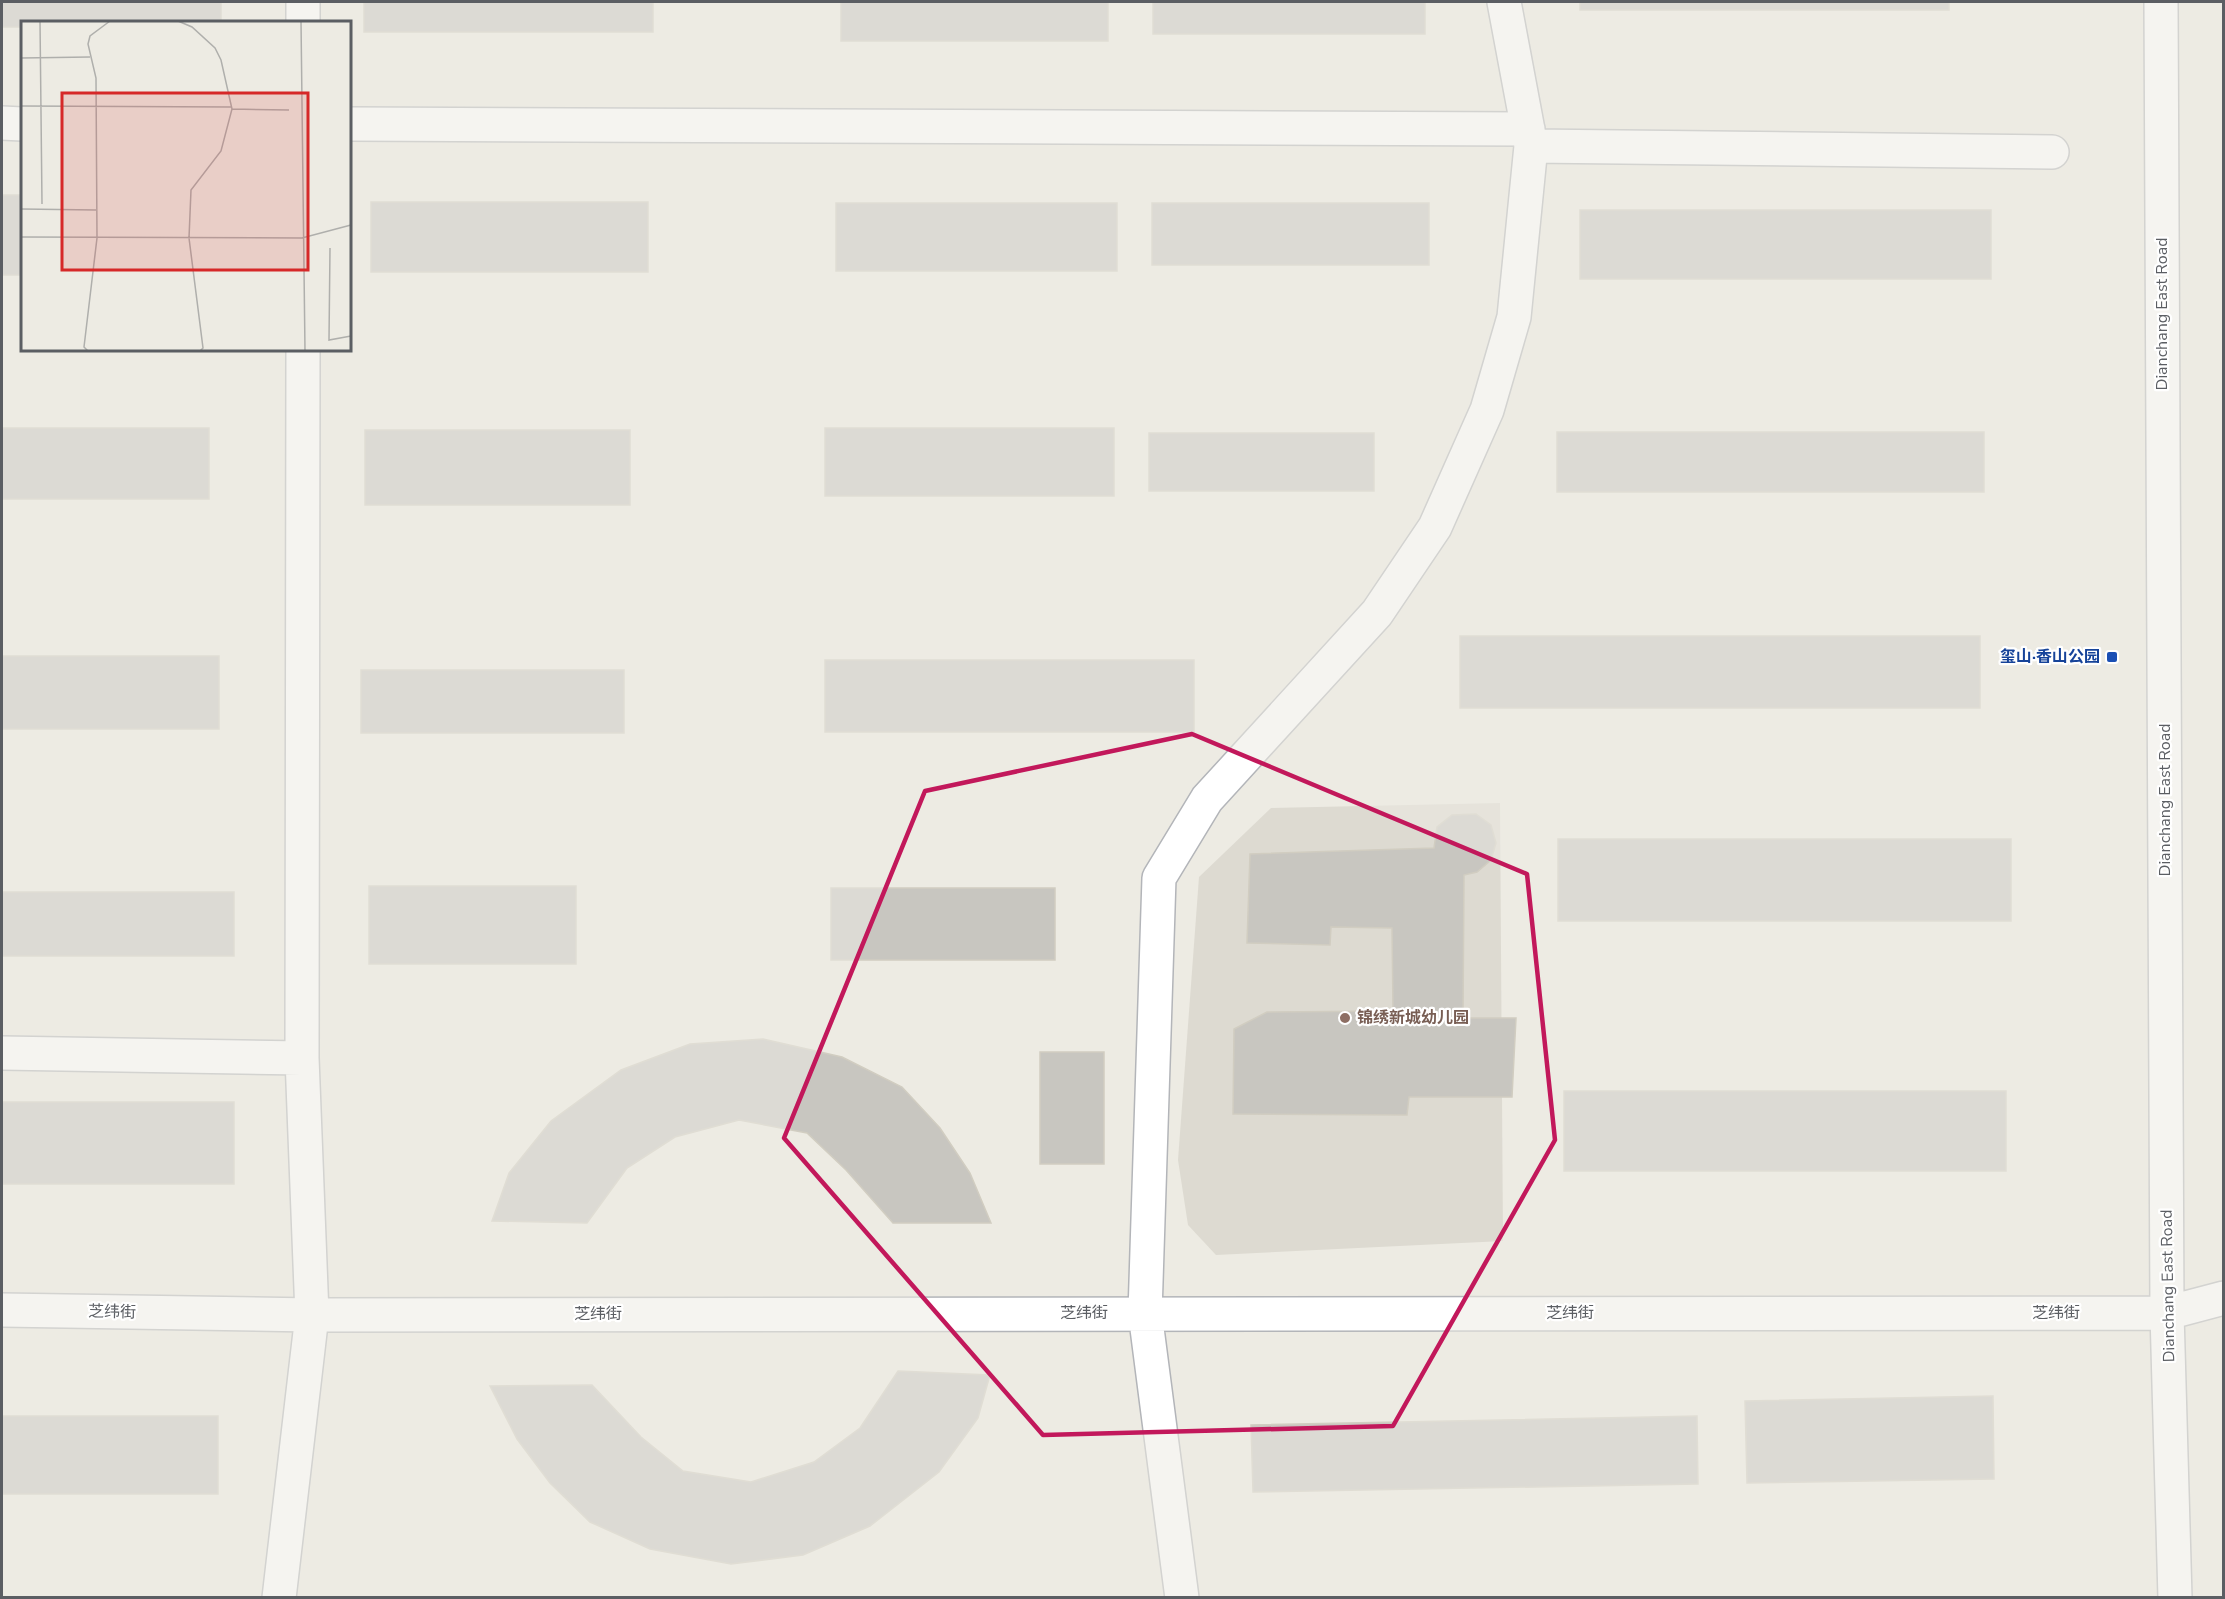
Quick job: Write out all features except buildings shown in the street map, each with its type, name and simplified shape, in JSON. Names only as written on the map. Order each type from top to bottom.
[{"type":"street","points":[[303,2],[303,21]]},
{"type":"street","points":[[1182,1598],[1145,1313],[1159,878],[1207,799],[1377,613],[1435,527],[1487,410],[1514,317],[1530,138],[1504,2]]},
{"type":"street","name":"Dianchang East Road","points":[[2161,2],[2167,1313],[2175,1598]]},
{"type":"street","points":[[2,123],[21,124]]},
{"type":"street","points":[[351,124],[1530,138],[2052,152]]},
{"type":"street","points":[[279,1598],[312,1315],[302,1059],[303,351]]},
{"type":"street","points":[[2,1053],[302,1059]]},
{"type":"street","name":"芝纬街","points":[[2,1310],[312,1315],[2167,1313],[2223,1298]]},
{"type":"highlighted area","points":[[1192,734],[1527,874],[1555,1140],[1393,1426],[1043,1435],[784,1138],[925,791]]},
{"type":"shaded area","name":"锦绣新城幼儿园","points":[[1500,803],[1503,1241],[1216,1255],[1188,1225],[1178,1160],[1199,877],[1271,808]]},
{"type":"place","name":"玺山·香山公园","points":[[2112,657]]},
{"type":"place","name":"锦绣新城幼儿园","points":[[1345,1018]]}]
